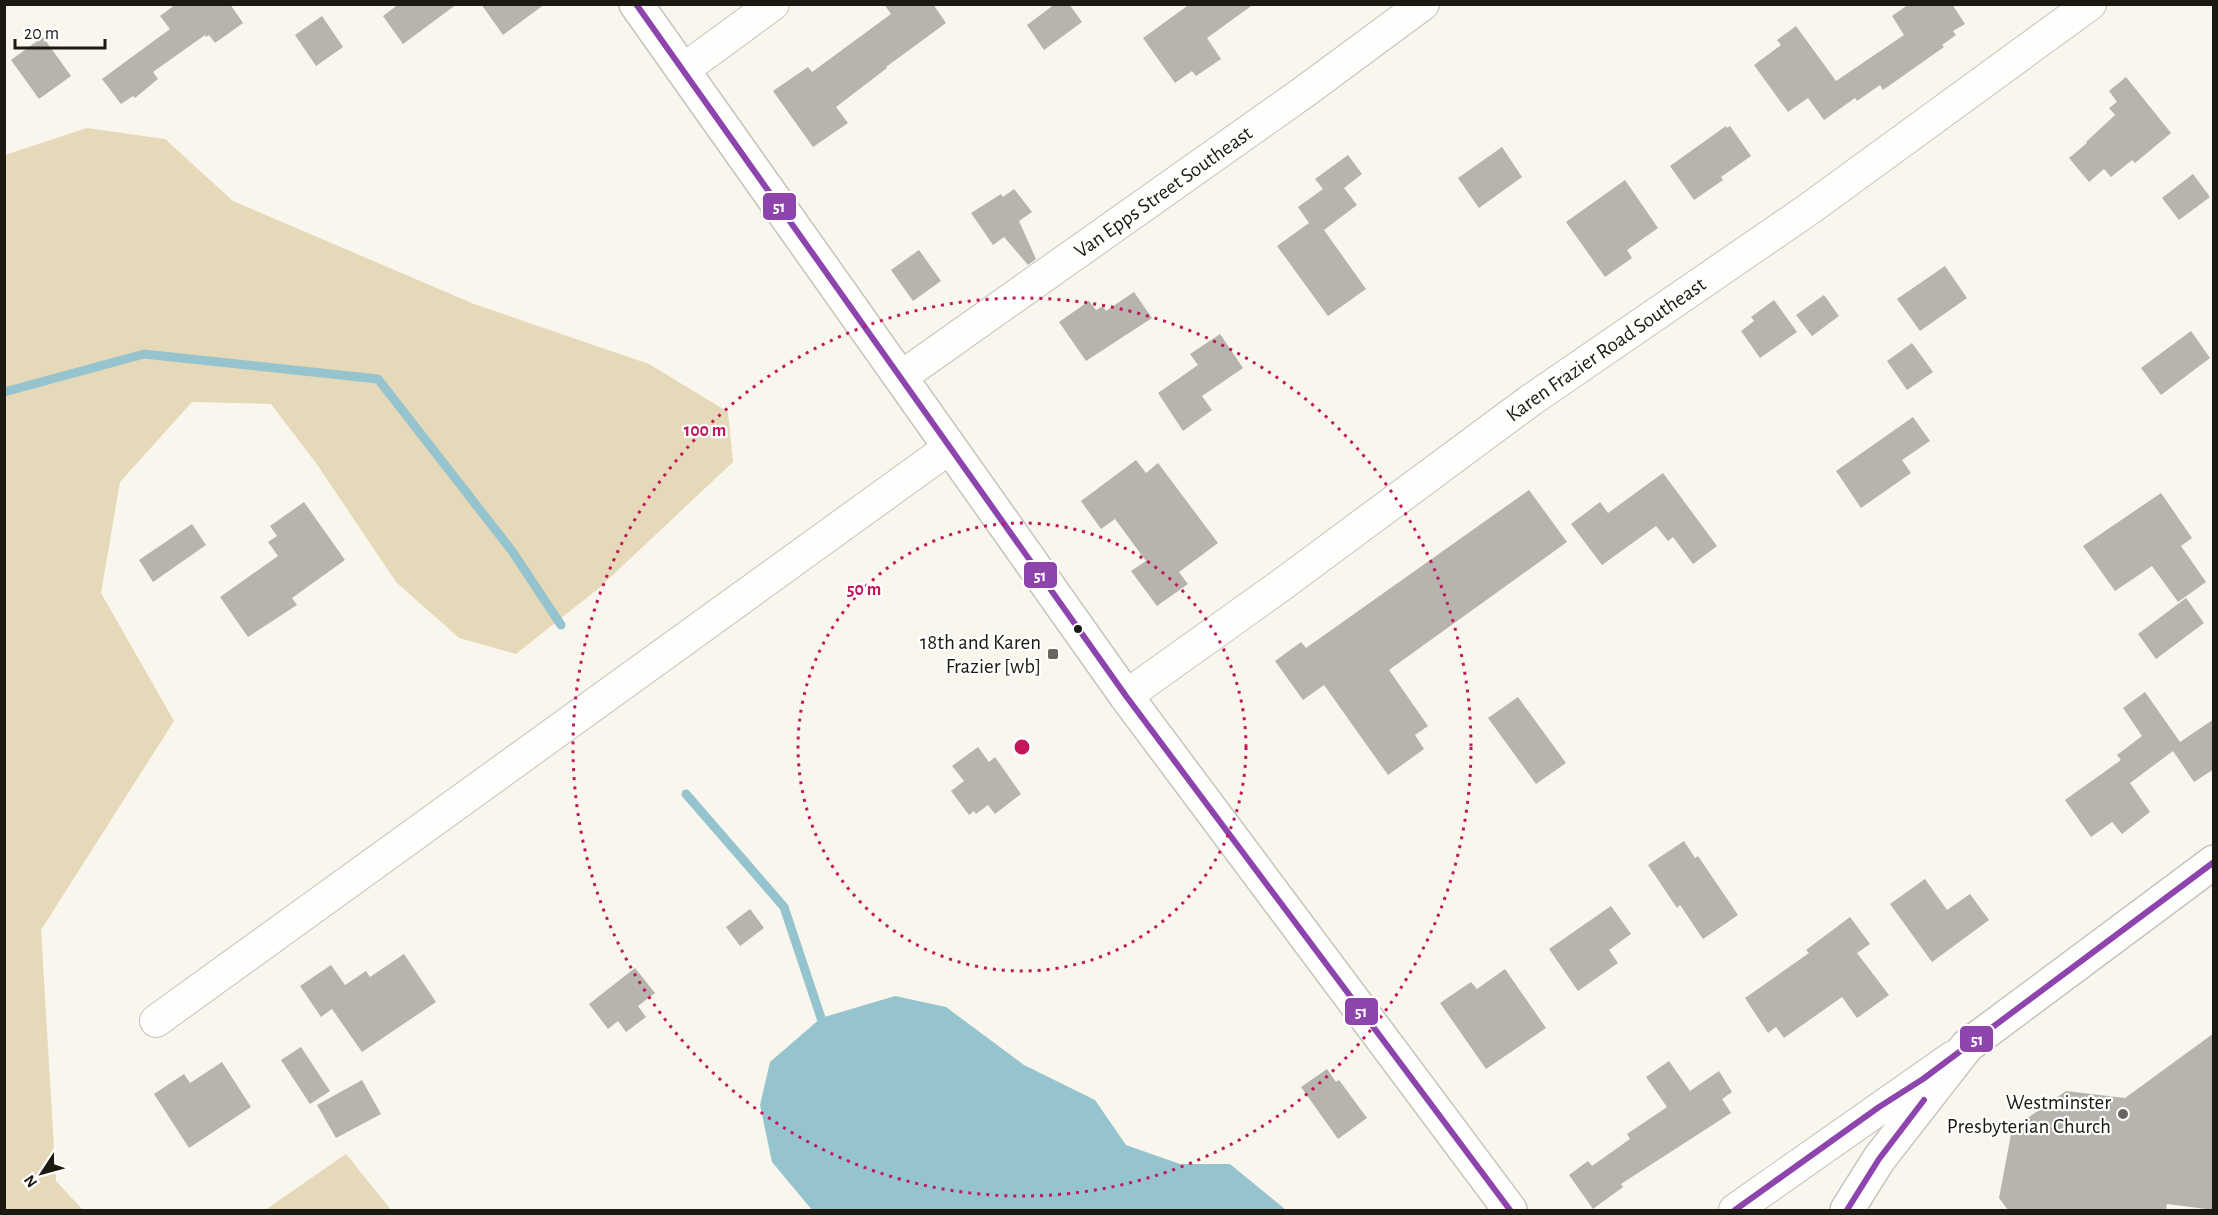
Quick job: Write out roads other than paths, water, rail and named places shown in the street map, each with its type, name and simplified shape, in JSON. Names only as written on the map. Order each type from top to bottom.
[{"type":"street","points":[[636,4],[1126,696],[1510,1210]]},
{"type":"street","points":[[683,70],[773,4]]},
{"type":"street","name":"Van Epps Street Southeast","points":[[901,377],[1304,92],[1424,4]]},
{"type":"street","name":"Karen Frazier Road Southeast","points":[[1126,696],[1280,586],[1531,400],[1809,209],[2090,4]]},
{"type":"street","points":[[156,1021],[950,448]]},
{"type":"street","points":[[1735,1210],[1967,1046],[2214,862]]},
{"type":"street","points":[[1847,1210],[1879,1159],[1967,1046]]},
{"type":"water","points":[[895,996],[946,1007],[1024,1065],[1095,1100],[1126,1145],[1180,1164],[1230,1164],[1286,1210],[812,1210],[772,1162],[760,1105],[770,1062],[821,1018]]},
{"type":"waterway","points":[[4,392],[144,354],[378,379],[512,551],[561,625]]},
{"type":"waterway","points":[[686,794],[784,907],[821,1018]]},
{"type":"place","name":"18th and Karen Frazier [wb]","points":[[1053,654]]},
{"type":"place","name":"Westminster Presbyterian Church","points":[[2123,1114]]}]
